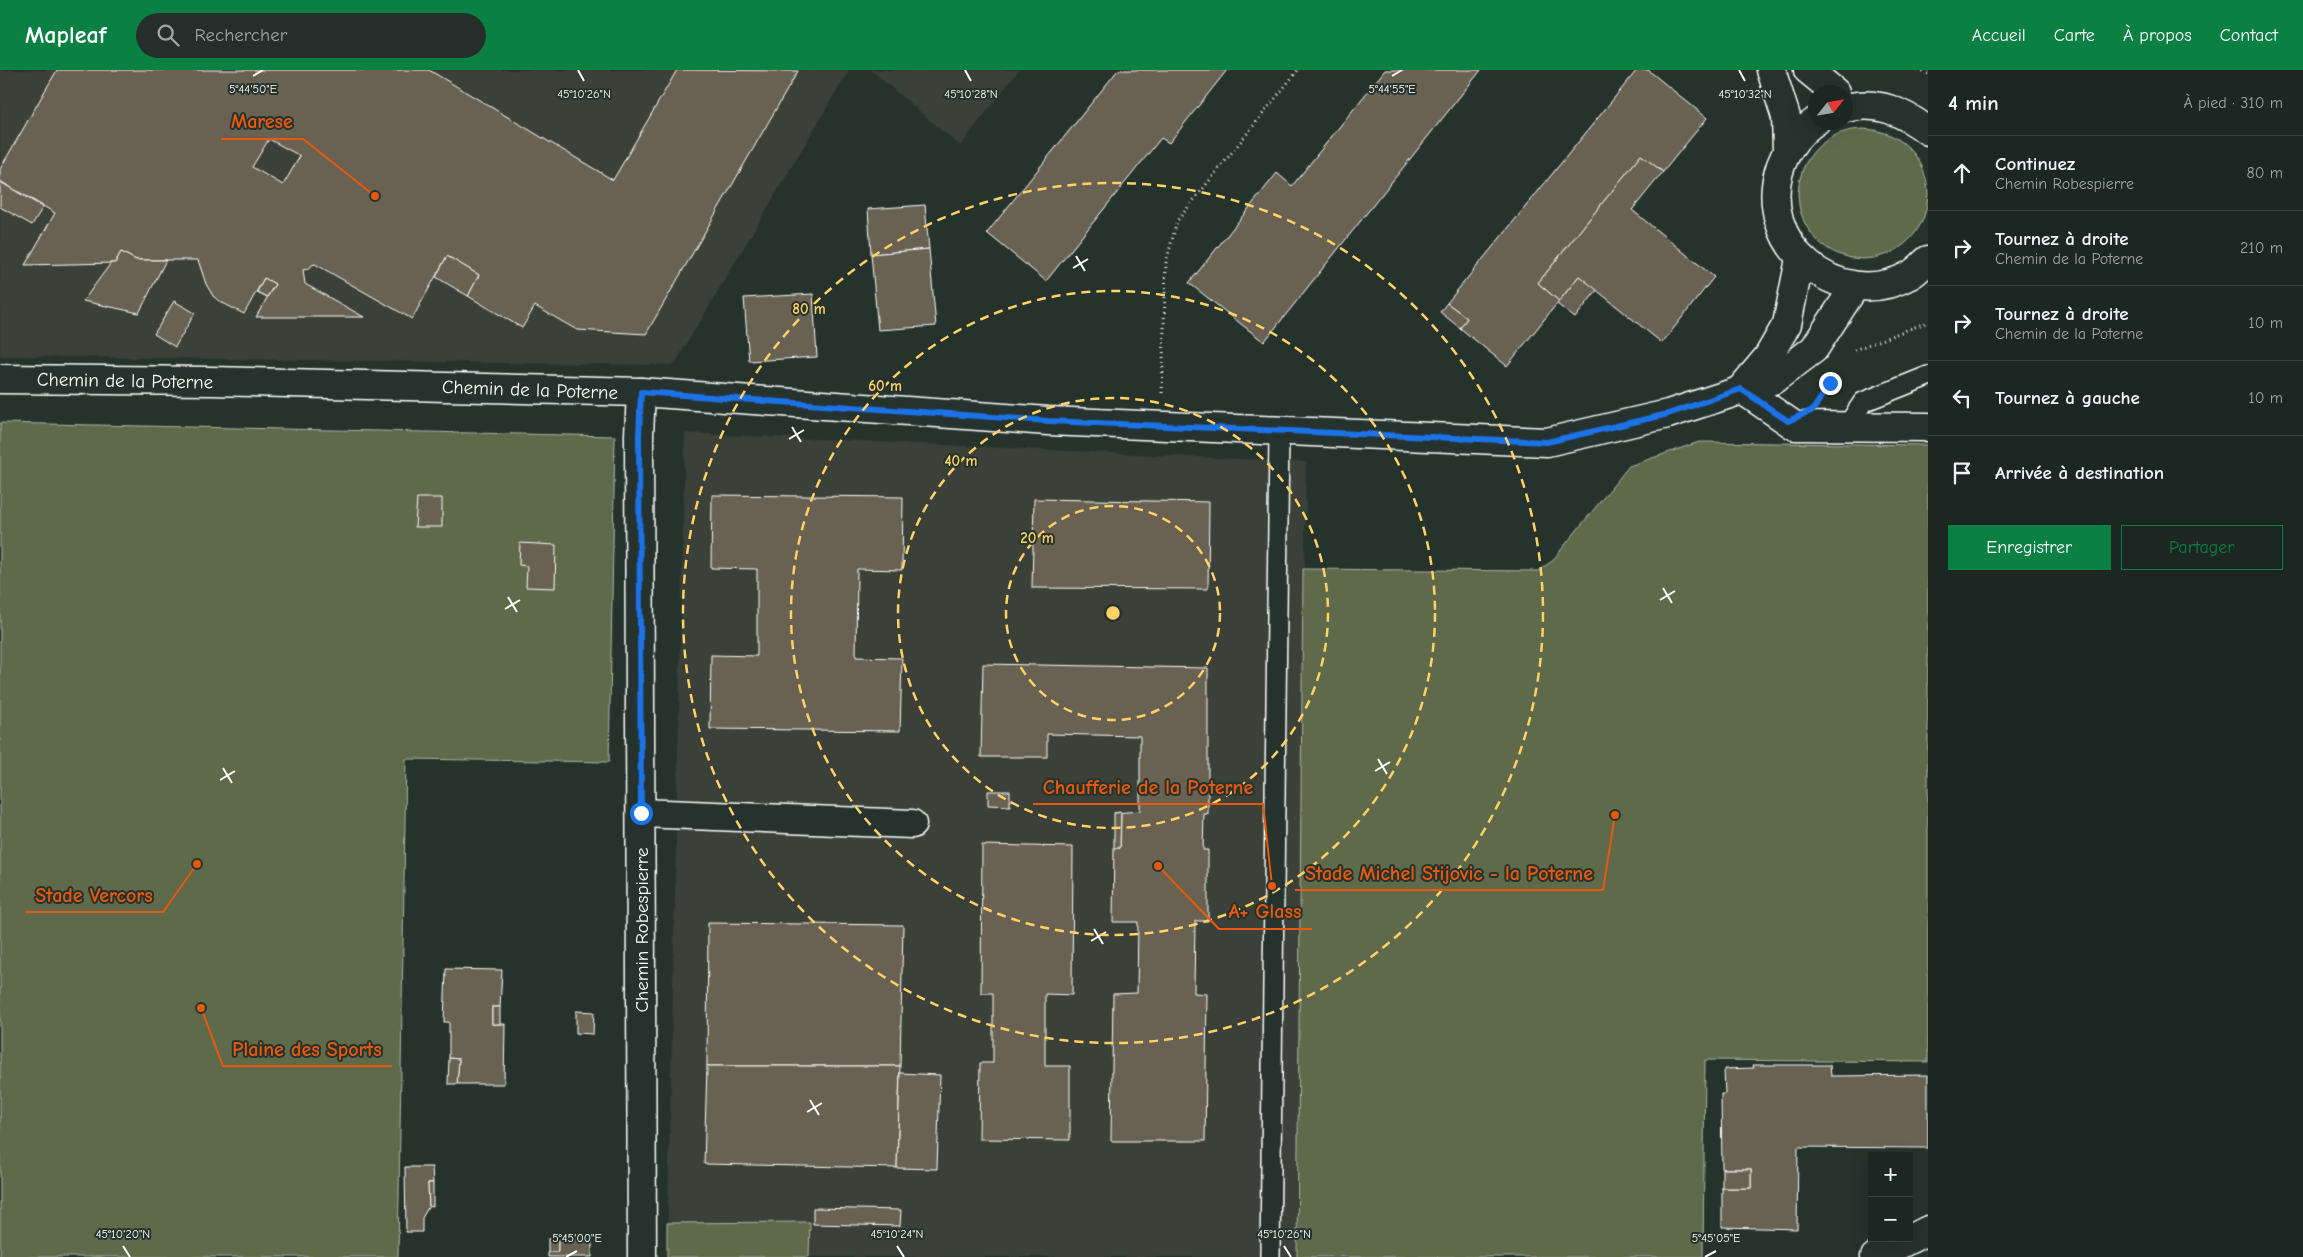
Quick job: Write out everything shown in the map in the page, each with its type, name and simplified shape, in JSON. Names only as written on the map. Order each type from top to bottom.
[{"type":"street","points":[[1771,70],[1786,117],[1787,150]]},
{"type":"street","points":[[1808,70],[1826,85]]},
{"type":"street","points":[[1853,102],[1884,107],[1909,117],[1928,131]]},
{"type":"street","points":[[1808,126],[1787,150],[1777,178],[1776,207],[1784,235],[1800,259],[1826,277],[1855,286],[1884,285],[1911,274],[1928,260]]},
{"type":"street","points":[[1800,259],[1787,324],[1768,358],[1741,389],[1795,426],[1928,427]]},
{"type":"street","name":"Chemin de la Poterne","points":[[0,379],[211,380],[641,392],[1048,421],[1547,442],[1668,414],[1773,380],[1814,349],[1855,286]]},
{"type":"street","name":"Chemin Robespierre","points":[[641,392],[639,435],[642,1257]]},
{"type":"street","points":[[641,813],[912,824]]},
{"type":"street","points":[[1875,1257],[1928,1230]]},
{"type":"lane","points":[[1847,426],[1863,402],[1928,376]]},
{"type":"lane","points":[[1270,1257],[1278,432]]},
{"type":"path","points":[[1161,426],[1166,263],[1177,221],[1298,70]]},
{"type":"path","points":[[1918,70],[1928,74]]},
{"type":"path","points":[[1850,354],[1855,350],[1928,322]]},
{"type":"path","points":[[1788,421],[1813,410],[1833,376]]},
{"type":"shaded area","points":[[0,70],[849,70],[674,365],[0,356]]},
{"type":"shaded area","points":[[871,70],[1019,70],[960,146]]},
{"type":"shaded area","points":[[685,433],[1306,462],[1297,1257],[667,1257]]},
{"type":"green space","points":[[1863,129],[1888,134],[1909,148],[1923,169],[1928,194],[1923,219],[1909,240],[1888,254],[1863,259],[1838,254],[1817,240],[1803,219],[1798,194],[1803,169],[1817,148],[1838,134]]},
{"type":"green space","points":[[0,423],[615,436],[609,762],[406,759],[398,1257],[0,1257]]},
{"type":"green space","points":[[1699,442],[1928,445],[1928,1062],[1705,1060],[1703,1257],[1297,1257],[1303,569],[1538,571],[1552,561],[1629,466]]},
{"type":"green space","points":[[810,1222],[809,1257],[667,1257],[667,1223]]},
{"type":"building","points":[[57,70],[429,70],[613,180],[677,70],[798,71],[646,334],[577,330],[535,306],[522,328],[468,296],[479,275],[447,256],[412,319],[315,264],[309,269],[303,270],[305,284],[364,317],[256,317],[275,284],[264,278],[244,314],[213,296],[206,284],[198,260],[136,260],[121,252],[115,263],[25,265],[55,213],[0,181],[0,169]],"holes":[[[269,139],[300,156],[283,185],[252,167]]]},
{"type":"building","points":[[1118,70],[1227,70],[1169,143],[1161,138],[1046,281],[987,233]]},
{"type":"building","points":[[1385,70],[1481,70],[1264,342],[1189,283],[1277,173],[1292,186]]},
{"type":"building","points":[[1637,70],[1648,70],[1707,118],[1663,172],[1641,155],[1538,283],[1559,301],[1507,366],[1460,328],[1467,318],[1447,303]]},
{"type":"building","points":[[1641,155],[1663,172],[1632,210],[1714,277],[1662,343],[1579,276],[1559,301],[1538,283]]},
{"type":"building","points":[[0,182],[43,207],[32,225],[0,207]]},
{"type":"building","points":[[925,205],[929,249],[871,254],[868,209]]},
{"type":"building","points":[[929,249],[936,326],[878,330],[871,254]]},
{"type":"building","points":[[121,252],[136,260],[166,260],[139,313],[83,301],[111,263],[115,263]]},
{"type":"building","points":[[447,256],[479,275],[468,296],[436,277]]},
{"type":"building","points":[[1579,276],[1597,290],[1575,318],[1557,304]]},
{"type":"building","points":[[264,278],[275,284],[267,297],[257,292]]},
{"type":"building","points":[[813,294],[817,357],[749,361],[744,298]]},
{"type":"building","points":[[174,301],[195,313],[175,347],[154,334]]},
{"type":"building","points":[[1447,303],[1467,318],[1460,328],[1440,312]]},
{"type":"building","points":[[712,495],[903,497],[902,570],[857,569],[856,657],[902,658],[900,731],[710,729],[711,655],[757,656],[757,569],[711,568]]},
{"type":"building","points":[[417,498],[442,498],[442,527],[415,527]]},
{"type":"building","points":[[1034,499],[1209,502],[1208,589],[1032,588]]},
{"type":"building","points":[[520,543],[556,545],[555,588],[526,587],[527,566],[519,565]]},
{"type":"building","points":[[983,664],[1208,668],[1208,814],[1204,814],[1203,850],[1208,850],[1208,921],[1195,921],[1194,993],[1207,994],[1205,1141],[1111,1141],[1113,994],[1137,993],[1138,922],[1113,922],[1114,848],[1120,848],[1121,812],[1140,811],[1140,736],[1047,734],[1047,757],[981,757]]},
{"type":"building","points":[[988,791],[1010,791],[1010,806],[988,805]]},
{"type":"building","points":[[1121,812],[1120,848],[1114,848],[1114,813]]},
{"type":"building","points":[[982,845],[1073,847],[1072,995],[1045,994],[1045,1066],[1070,1066],[1070,1140],[979,1139],[980,1063],[993,1063],[993,993],[981,993]]},
{"type":"building","points":[[708,923],[903,925],[900,1066],[707,1066]]},
{"type":"building","points":[[446,969],[502,970],[500,1007],[492,1007],[492,1024],[505,1024],[504,1084],[457,1084],[459,1059],[449,1058],[449,1022],[444,1022]]},
{"type":"building","points":[[492,1007],[500,1007],[500,1024],[492,1024]]},
{"type":"building","points":[[576,1011],[594,1012],[593,1034],[576,1033]]},
{"type":"building","points":[[449,1058],[459,1059],[457,1084],[448,1084]]},
{"type":"building","points":[[1753,1065],[1830,1065],[1831,1076],[1928,1075],[1928,1148],[1798,1147],[1797,1229],[1722,1227],[1722,1188],[1751,1188],[1751,1169],[1722,1169],[1721,1094],[1725,1094],[1724,1069],[1754,1068]]},
{"type":"building","points":[[707,1066],[900,1066],[897,1168],[704,1164]]},
{"type":"building","points":[[900,1073],[940,1075],[937,1169],[897,1168]]},
{"type":"building","points":[[405,1167],[432,1167],[433,1183],[428,1183],[429,1206],[422,1218],[422,1232],[406,1232]]},
{"type":"building","points":[[1722,1169],[1751,1169],[1751,1188],[1722,1188]]},
{"type":"building","points":[[428,1183],[433,1183],[433,1207],[429,1206]]},
{"type":"building","points":[[813,1208],[901,1210],[900,1226],[813,1224]]},
{"type":"building","points":[[548,1239],[558,1239],[558,1252],[548,1252]]},
{"type":"building","points":[[558,1239],[592,1239],[592,1257],[548,1257],[548,1252],[558,1252]]},
{"type":"place","name":"Marese","points":[[375,196]]},
{"type":"place","name":"Stade Michel Stijovic - la Poterne","points":[[1615,815]]},
{"type":"place","name":"Stade Vercors","points":[[197,864]]},
{"type":"place","name":"A+ Glass","points":[[1158,866]]},
{"type":"place","name":"Chaufferie de la Poterne","points":[[1272,886]]},
{"type":"place","name":"Plaine des Sports","points":[[201,1008]]},
{"type":"route","points":[[641,813],[639,435],[641,392],[1048,421],[1547,442],[1668,414],[1741,389],[1788,421],[1813,410],[1830,383]]}]
